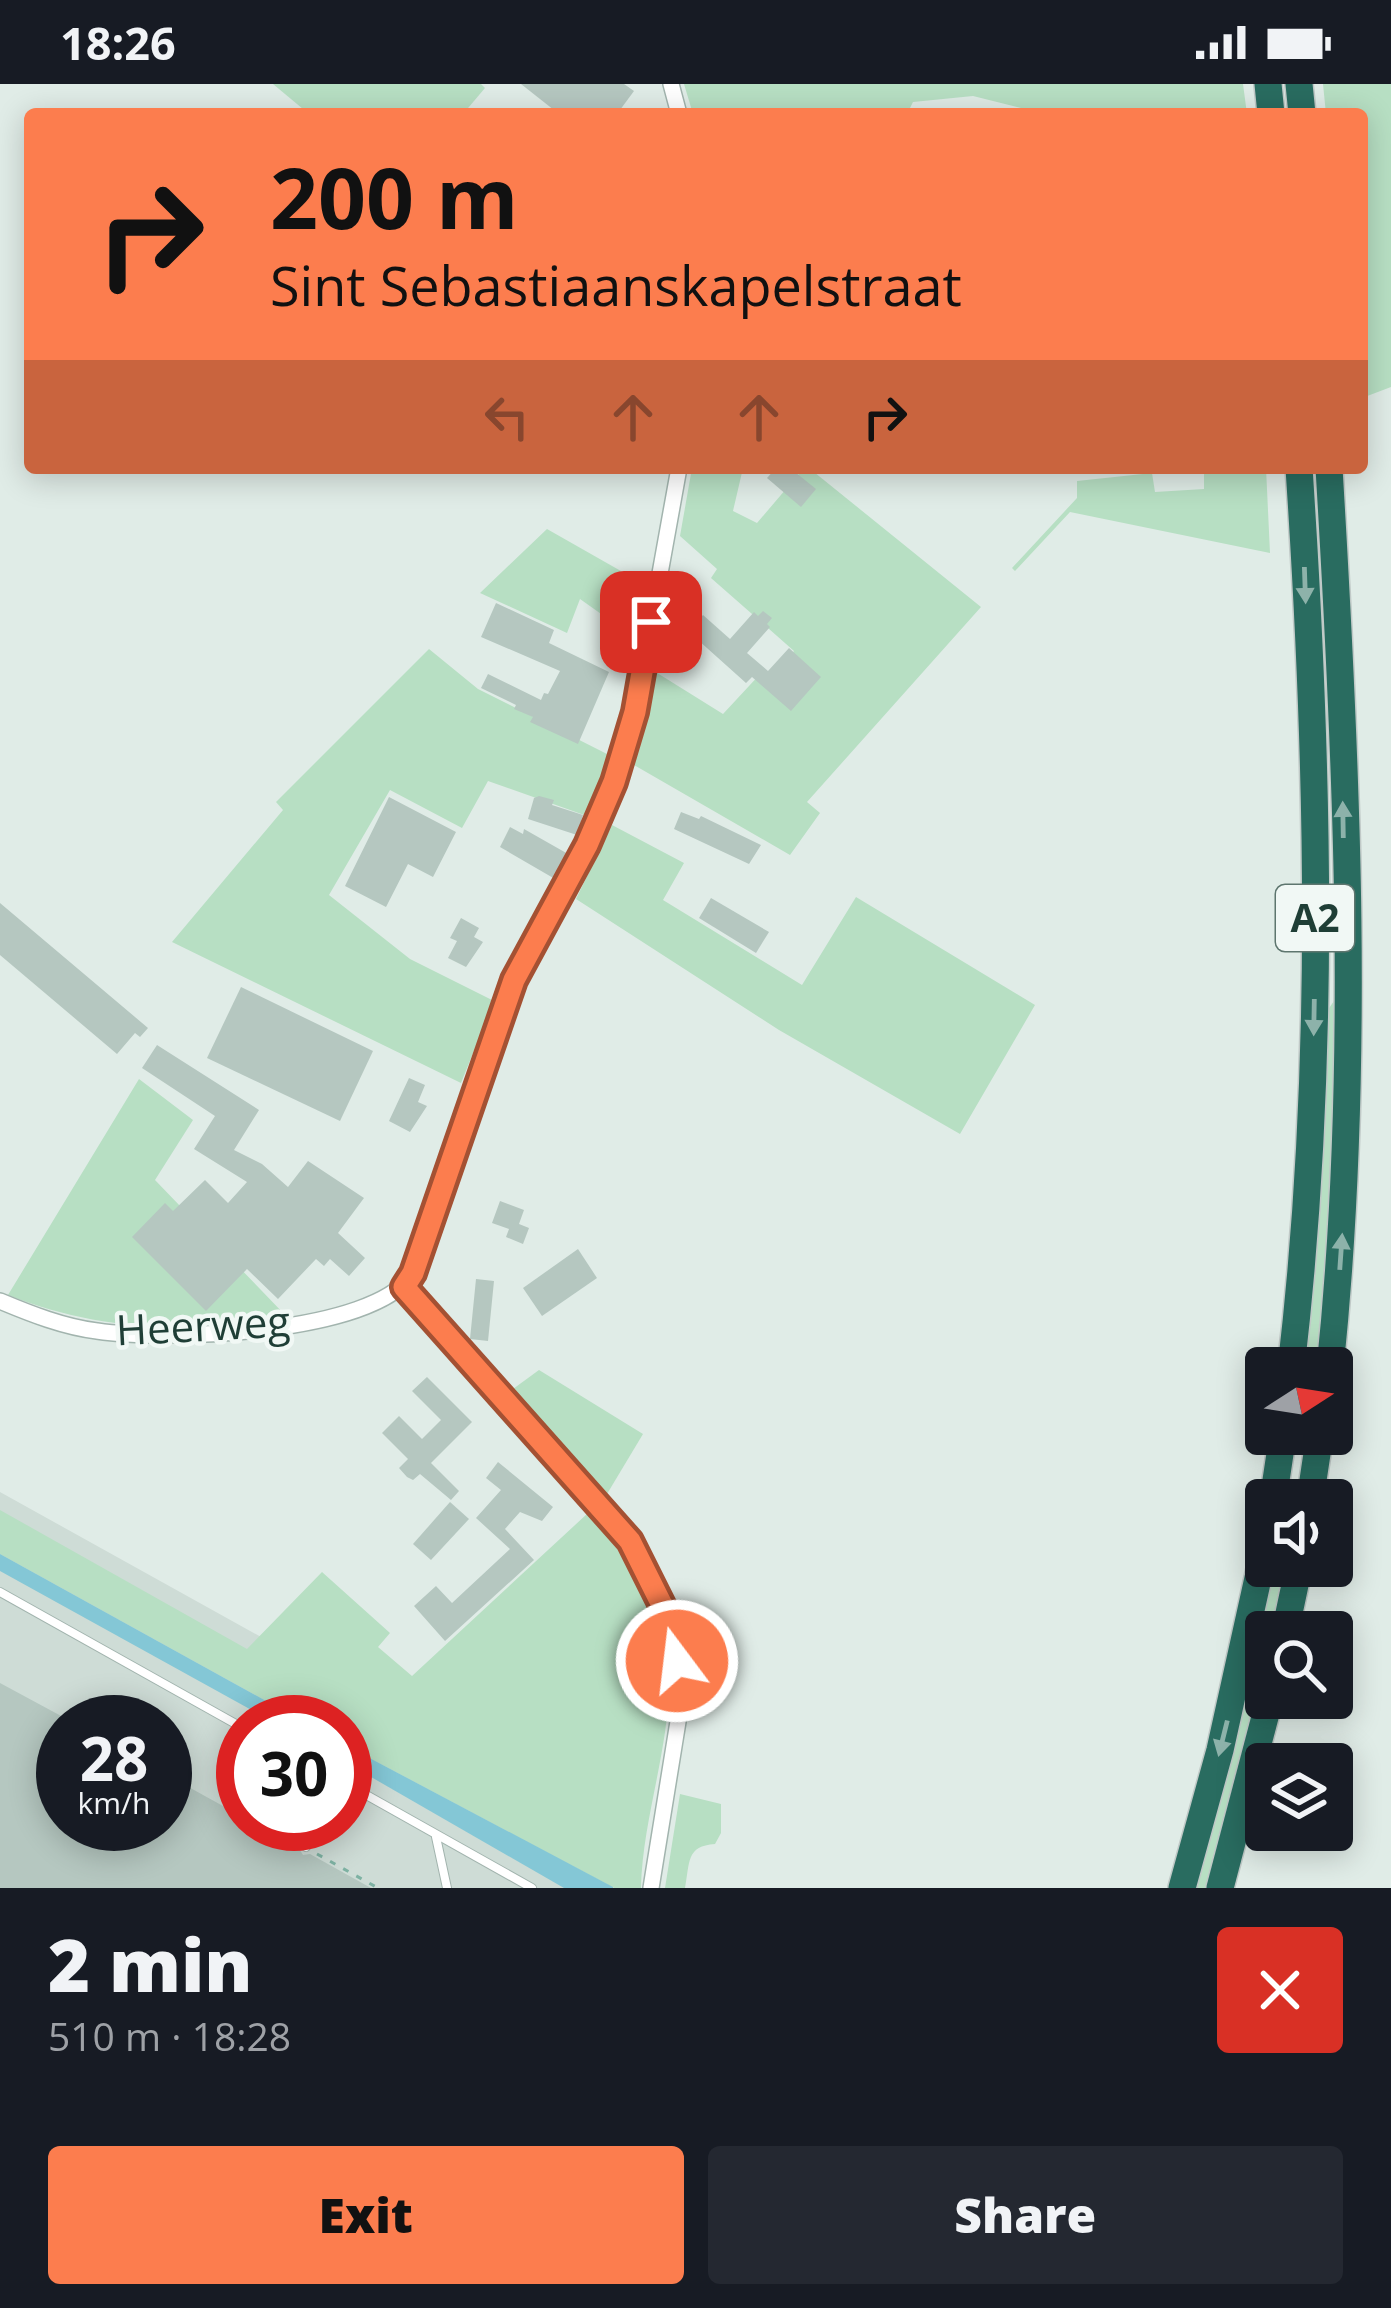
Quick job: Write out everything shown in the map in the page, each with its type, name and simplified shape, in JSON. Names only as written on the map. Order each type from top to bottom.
[{"type":"highway","name":"A2","points":[[1293,1347],[1313,1112],[1315,952],[1314,798],[1299,474]]},
{"type":"highway","name":"A2","points":[[1329,474],[1343,797],[1347,1113],[1332,1347]]},
{"type":"highway","points":[[1182,1888],[1226,1730],[1256,1587]]},
{"type":"highway","points":[[1220,1888],[1264,1719]]},
{"type":"street","points":[[651,1888],[682,1697],[672,1625],[630,1541],[404,1287],[413,1273],[514,980],[587,845],[614,782],[635,712],[679,474]]},
{"type":"street","name":"Heerweg","points":[[0,1301],[93,1331],[145,1336],[224,1334],[303,1323],[379,1300],[404,1287]]},
{"type":"lane","points":[[0,1592],[216,1713]]},
{"type":"lane","points":[[372,1798],[532,1888]]},
{"type":"lane","points":[[436,1834],[447,1888]]},
{"type":"path","points":[[313,1851],[378,1888]]},
{"type":"shaded area","points":[[0,1492],[365,1695],[216,1695],[216,1851],[372,1851],[372,1699],[585,1817],[565,1888],[0,1888]]},
{"type":"green space","points":[[273,84],[481,84],[485,88],[468,108],[302,108]]},
{"type":"green space","points":[[684,84],[1243,84],[1246,108],[1021,108],[973,96],[913,102],[910,108],[691,108]]},
{"type":"green space","points":[[1323,84],[1391,84],[1391,387],[1368,396],[1368,108],[1325,108]]},
{"type":"green space","points":[[691,474],[742,474],[733,511],[757,523],[799,474],[816,474],[981,607],[807,802],[820,813],[790,855],[634,765],[654,671],[723,714],[762,672],[772,678],[794,651],[711,578],[717,569],[680,536]]},
{"type":"green space","points":[[1152,474],[1155,492],[1204,489],[1204,474],[1266,474],[1270,553],[1070,512],[1015,571],[1012,568],[1077,498],[1077,481]]},
{"type":"green space","points":[[547,529],[642,583],[632,647],[611,621],[580,599],[567,633],[480,593]]},
{"type":"green space","points":[[429,649],[478,689],[609,755],[587,816],[488,781],[462,828],[390,790],[329,895],[410,959],[494,1001],[461,1083],[172,942],[283,810],[276,802]]},
{"type":"green space","points":[[612,825],[684,863],[663,900],[802,985],[856,897],[1035,1005],[960,1134],[779,1030],[576,899]]},
{"type":"green space","points":[[1334,1001],[1333,1163],[1320,1347],[1307,1347],[1314,1273],[1327,1011]]},
{"type":"green space","points":[[139,1079],[193,1120],[155,1180],[286,1316],[215,1326],[146,1326],[76,1316],[8,1295]]},
{"type":"green space","points":[[539,1370],[643,1434],[607,1494],[513,1389]]},
{"type":"green space","points":[[0,1510],[247,1649],[322,1572],[390,1633],[378,1647],[412,1676],[588,1513],[649,1596],[663,1632],[668,1704],[641,1888],[614,1888],[372,1759],[372,1695],[255,1695],[0,1554]]},
{"type":"green space","points":[[1266,1587],[1282,1587],[1277,1611],[1260,1611]]},
{"type":"green space","points":[[1245,1668],[1245,1719],[1254,1719],[1244,1761],[1205,1888],[1189,1888]]},
{"type":"green space","points":[[680,1794],[721,1804],[721,1833],[715,1844],[694,1852],[685,1888],[665,1888]]},
{"type":"water","points":[[0,1554],[255,1695],[224,1695],[0,1571]]},
{"type":"water","points":[[372,1759],[613,1888],[564,1888],[372,1778]]},
{"type":"building","points":[[521,84],[624,84],[634,91],[621,108],[551,108]]},
{"type":"building","points":[[797,474],[816,489],[801,507],[767,478]]},
{"type":"building","points":[[496,603],[554,630],[549,643],[609,672],[578,744],[530,722],[533,717],[514,709],[516,705],[481,688],[488,674],[541,700],[560,671],[481,637]]},
{"type":"building","points":[[763,611],[772,618],[770,627],[747,653],[768,671],[789,648],[821,677],[791,711],[752,677],[746,683],[688,631],[703,615],[730,639],[754,612],[758,616]]},
{"type":"building","points":[[389,797],[456,832],[433,877],[408,864],[386,907],[345,886]]},
{"type":"building","points":[[534,798],[583,815],[577,835],[528,819]]},
{"type":"building","points":[[681,812],[701,816],[761,845],[749,864],[674,829]]},
{"type":"building","points":[[510,827],[523,834],[524,829],[568,854],[555,879],[500,847]]},
{"type":"building","points":[[711,898],[769,932],[756,953],[699,918]]},
{"type":"building","points":[[0,903],[148,1028],[140,1037],[135,1033],[117,1054],[0,955]]},
{"type":"building","points":[[461,918],[479,928],[474,937],[483,942],[466,967],[448,958],[457,941],[450,938]]},
{"type":"building","points":[[241,987],[373,1051],[340,1121],[207,1058]]},
{"type":"building","points":[[157,1045],[259,1110],[234,1150],[262,1164],[288,1187],[308,1161],[364,1198],[338,1233],[365,1258],[349,1276],[330,1259],[324,1266],[316,1259],[278,1299],[247,1269],[206,1311],[132,1237],[165,1203],[173,1211],[205,1180],[228,1203],[247,1182],[194,1149],[215,1116],[142,1068]]},
{"type":"building","points":[[409,1078],[425,1085],[418,1102],[427,1106],[410,1132],[389,1121]]},
{"type":"building","points":[[500,1201],[524,1210],[519,1224],[529,1228],[523,1244],[506,1237],[509,1229],[492,1223]]},
{"type":"building","points":[[578,1249],[597,1278],[542,1316],[523,1288]]},
{"type":"building","points":[[476,1279],[494,1281],[488,1341],[470,1339]]},
{"type":"building","points":[[427,1377],[472,1422],[431,1463],[459,1491],[451,1500],[420,1474],[413,1480],[407,1477],[399,1468],[408,1459],[382,1433],[399,1416],[422,1439],[441,1420],[412,1391]]},
{"type":"building","points":[[498,1462],[553,1507],[542,1521],[520,1512],[505,1529],[534,1560],[445,1641],[414,1606],[436,1586],[452,1603],[510,1549],[476,1518],[501,1490],[486,1478]]},
{"type":"building","points":[[450,1502],[469,1519],[431,1560],[413,1544]]},
{"type":"building","points":[[0,1683],[36,1702],[36,1851],[192,1851],[192,1789],[216,1802],[216,1851],[300,1851],[371,1888],[0,1888]]},
{"type":"route","points":[[651,622],[635,712],[614,782],[587,845],[514,980],[413,1273],[404,1287],[630,1541],[672,1625],[677,1661]]}]
